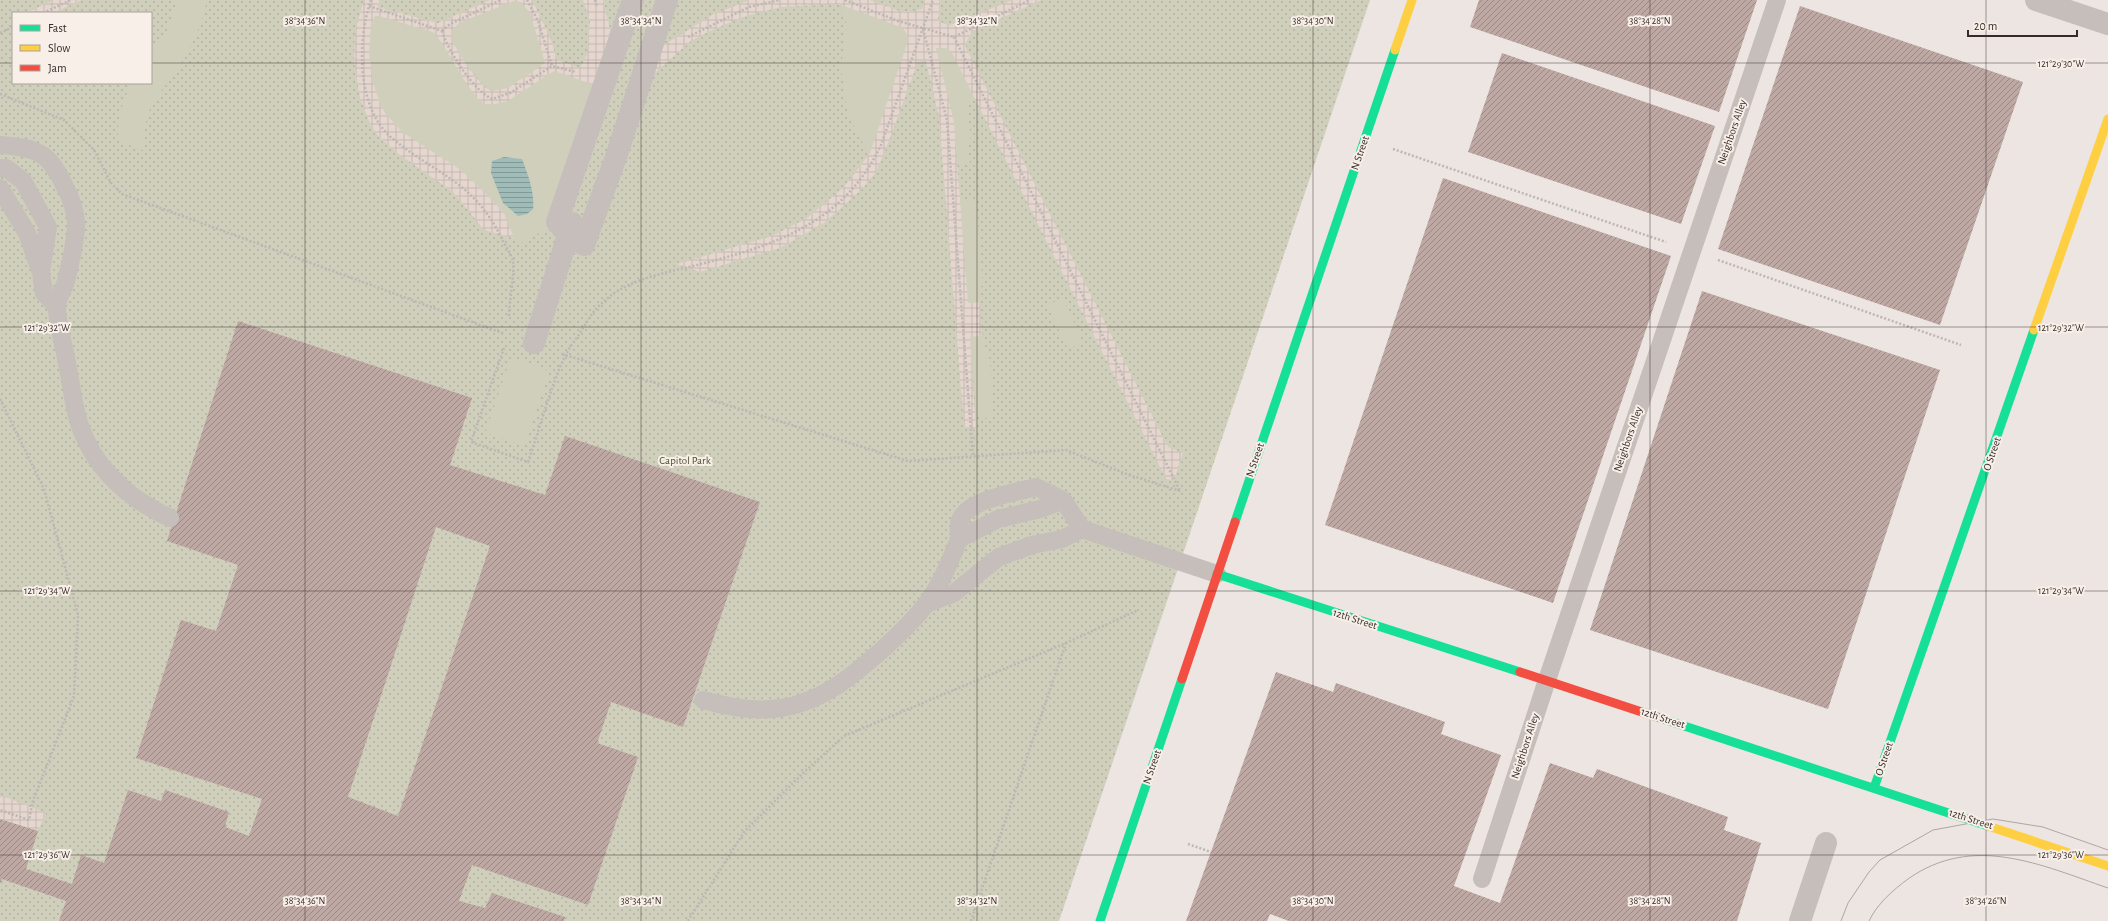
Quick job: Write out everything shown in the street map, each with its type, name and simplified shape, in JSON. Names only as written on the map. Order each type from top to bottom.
[{"type":"street","points":[[634,0],[557,222],[568,235],[584,245],[616,157],[667,0]]},
{"type":"street","points":[[534,343],[594,155],[648,0]]},
{"type":"street","name":"N Street","points":[[1100,921],[1216,574],[1412,0]]},
{"type":"street","points":[[2036,0],[2108,24]]},
{"type":"street","name":"O Street","points":[[1874,788],[2108,119]]},
{"type":"street","name":"12th Street","points":[[1216,574],[1547,680],[2108,866]]},
{"type":"street","points":[[1800,921],[1826,843]]},
{"type":"lane","name":"Neighbors Alley","points":[[1482,880],[1547,680],[1777,0]]},
{"type":"lane","points":[[0,145],[24,147],[40,153],[49,159],[59,174],[73,203],[76,222],[75,236],[66,283],[56,306]]},
{"type":"lane","points":[[0,168],[6,168],[22,181],[48,227],[41,272]]},
{"type":"lane","points":[[0,188],[27,233],[41,272],[44,293],[56,306],[78,422],[86,442],[96,458],[118,485],[135,500],[170,518]]},
{"type":"lane","points":[[703,700],[744,709],[764,710],[782,708],[818,697],[852,677],[899,634],[927,604],[948,568],[959,539],[998,519],[1040,509],[1063,500],[1082,529],[1216,574]]},
{"type":"lane","points":[[927,604],[954,593],[999,557],[1032,546],[1062,539],[1082,529]]},
{"type":"path","points":[[44,12],[71,0]]},
{"type":"path","points":[[371,0],[362,34],[361,52],[364,83],[374,114],[392,138],[456,181],[472,195],[492,220],[513,261],[509,321]]},
{"type":"path","points":[[442,31],[450,24],[501,0]]},
{"type":"path","points":[[442,31],[446,42],[479,91],[492,99],[502,97],[552,66],[538,21],[527,0]]},
{"type":"path","points":[[685,39],[749,7],[780,0]]},
{"type":"path","points":[[844,0],[923,28],[954,37],[1030,0]]},
{"type":"path","points":[[509,328],[508,336],[471,442],[528,462],[565,356],[597,308],[612,296],[636,281],[758,249],[786,238],[833,207],[856,185],[872,165],[881,146],[933,0]]},
{"type":"path","points":[[369,6],[388,14],[442,31]]},
{"type":"path","points":[[0,33],[12,27]]},
{"type":"path","points":[[923,28],[947,120],[973,457]]},
{"type":"path","points":[[0,94],[64,120],[94,150],[111,184],[122,194],[508,336],[534,343],[565,356],[908,461],[1066,450],[1129,475],[1180,491],[954,37]]},
{"type":"path","points":[[0,399],[44,489],[78,615],[74,696],[33,801],[29,820],[0,810]]},
{"type":"path","points":[[688,921],[744,832],[802,774],[844,736],[1066,643],[1138,610]]},
{"type":"path","points":[[971,921],[1066,643]]},
{"type":"path","points":[[1188,844],[1211,852]]},
{"type":"green space","name":"Capitol Park","points":[[0,0],[1370,0],[1059,921],[0,921]]},
{"type":"green space","points":[[178,0],[207,0],[199,29],[190,47],[175,73],[150,108],[145,128],[145,151],[118,141],[121,111],[132,84],[152,84],[152,52],[167,30]]},
{"type":"green space","points":[[514,1],[521,2],[530,13],[545,63],[508,88],[492,91],[480,81],[466,64],[455,45],[451,31],[459,23]]},
{"type":"green space","points":[[839,4],[903,28],[909,38],[870,153],[858,136],[847,111],[841,68],[846,22]]},
{"type":"green space","points":[[375,16],[433,32],[442,43],[464,80],[477,98],[508,101],[554,71],[603,88],[557,222],[523,243],[511,232],[505,217],[468,181],[446,162],[407,136],[395,125],[382,107],[373,85],[369,62],[369,33],[372,20]]},
{"type":"green space","points":[[936,48],[946,48],[951,51],[975,98],[970,101],[968,106],[971,144],[968,144],[970,164],[957,164],[954,122]]},
{"type":"green space","points":[[976,199],[983,286],[980,286],[980,302],[968,303],[960,200]]},
{"type":"green space","points":[[1063,298],[1083,342],[1068,349],[1047,305]]},
{"type":"green space","points":[[982,336],[990,360],[993,421],[976,414],[970,337]]},
{"type":"green space","points":[[511,357],[550,371],[524,446],[485,433]]},
{"type":"shaded area","points":[[53,0],[81,0],[55,12],[29,12]]},
{"type":"shaded area","points":[[364,0],[380,0],[378,6],[381,8],[438,23],[490,0],[532,0],[550,37],[557,60],[580,68],[587,54],[590,21],[583,0],[603,0],[610,29],[603,88],[554,71],[508,101],[495,104],[485,104],[477,98],[464,80],[442,43],[433,32],[378,16],[375,16],[371,23],[369,54],[373,82],[380,104],[385,113],[402,132],[461,170],[484,192],[504,213],[514,238],[484,230],[453,192],[400,155],[378,136],[371,126],[360,98],[354,61],[355,31]],"holes":[[[514,1],[521,2],[530,13],[545,63],[508,88],[492,91],[484,87],[467,66],[452,41],[451,32],[459,23]]]},
{"type":"shaded area","points":[[749,0],[870,0],[902,12],[909,12],[922,9],[925,0],[940,0],[938,20],[944,24],[950,25],[1012,0],[1041,0],[973,31],[966,42],[966,48],[1168,447],[1183,453],[1174,480],[1166,479],[951,51],[946,48],[936,48],[954,122],[968,303],[980,302],[982,336],[970,337],[976,430],[964,426],[939,117],[926,62],[924,60],[918,62],[876,172],[861,190],[824,223],[780,248],[700,272],[677,264],[772,236],[807,218],[844,187],[870,153],[909,38],[903,28],[839,4],[781,7],[743,17],[691,41],[651,76],[648,55],[712,15]]},
{"type":"shaded area","points":[[0,795],[46,813],[38,831],[0,819]]},
{"type":"water","points":[[504,157],[522,159],[527,171],[533,197],[533,209],[527,214],[518,216],[503,203],[491,173],[492,161]]},
{"type":"building","points":[[1479,0],[1757,0],[1719,112],[1470,27]]},
{"type":"building","points":[[1800,6],[2023,82],[1940,325],[1718,249]]},
{"type":"building","points":[[1502,53],[1715,126],[1681,224],[1468,152]]},
{"type":"building","points":[[1443,178],[1671,256],[1553,603],[1325,525]]},
{"type":"building","points":[[1702,291],[1940,370],[1828,709],[1590,630]]},
{"type":"building","points":[[238,321],[472,398],[450,465],[545,495],[565,436],[760,502],[683,727],[611,702],[597,743],[638,757],[588,905],[472,865],[459,901],[485,908],[492,893],[565,917],[564,921],[59,921],[66,901],[2,879],[0,884],[0,819],[38,831],[26,869],[72,884],[81,855],[104,863],[128,790],[161,801],[165,790],[229,812],[225,827],[249,836],[262,799],[136,758],[181,620],[216,631],[238,565],[167,541]],"holes":[[[436,527],[490,546],[398,816],[348,797]]]},
{"type":"building","points":[[1276,672],[1333,692],[1336,683],[1445,722],[1441,734],[1501,755],[1454,886],[1500,903],[1550,763],[1593,778],[1597,769],[1728,817],[1724,830],[1761,843],[1737,921],[1289,921],[1270,914],[1267,921],[1186,921]]},
{"type":"tram line","points":[[1841,921],[1848,903],[1869,872],[1880,860],[1933,830],[1993,819],[2043,827],[2108,850]]},
{"type":"tram line","points":[[1869,921],[1876,909],[1886,898],[1908,879],[1933,865],[1957,858],[1982,856],[2007,858],[2058,870],[2108,888]]},
{"type":"traffic: fast","points":[[1235,522],[1395,50]]},
{"type":"traffic: fast","points":[[1874,788],[2034,330]]},
{"type":"traffic: fast","points":[[1217,574],[1520,672]]},
{"type":"traffic: fast","points":[[1100,921],[1182,679]]},
{"type":"traffic: fast","points":[[1657,717],[1988,826]]},
{"type":"traffic: slow","points":[[1395,50],[1412,0]]},
{"type":"traffic: slow","points":[[2034,330],[2108,119]]},
{"type":"traffic: slow","points":[[1988,826],[2108,866]]},
{"type":"traffic: jam","points":[[1182,679],[1235,522]]},
{"type":"traffic: jam","points":[[1520,672],[1657,717]]}]
